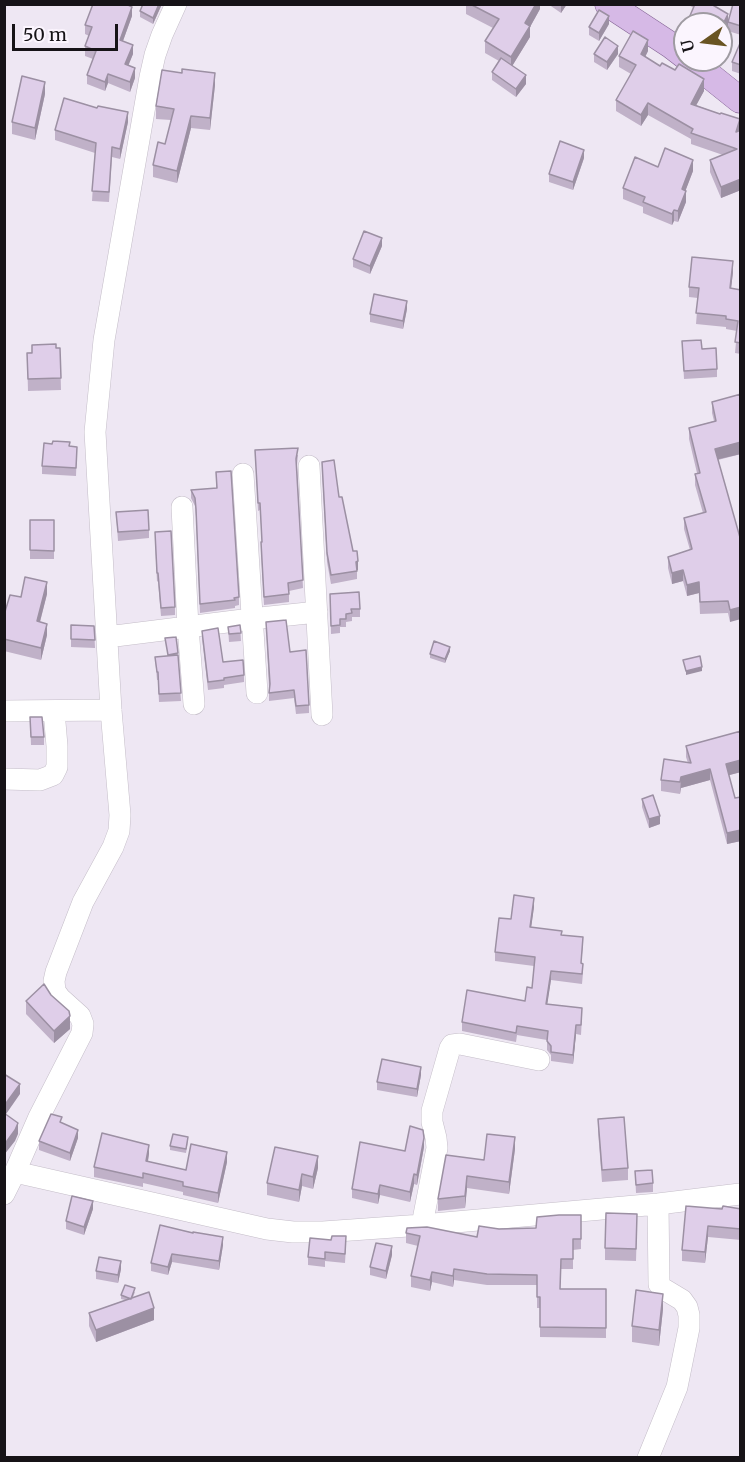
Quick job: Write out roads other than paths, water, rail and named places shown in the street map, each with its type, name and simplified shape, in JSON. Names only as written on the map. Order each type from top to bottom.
[{"type":"main road","points":[[608,4],[673,47]]},
{"type":"main road","points":[[705,72],[741,100]]},
{"type":"street","points":[[4,1194],[39,1117],[82,1033],[83,1024],[80,1016],[60,998],[55,991],[54,981],[83,902],[113,847],[119,831],[120,815],[111,710],[95,432],[104,340],[150,77],[162,35],[176,4]]},
{"type":"street","points":[[309,466],[322,715]]},
{"type":"street","points":[[243,474],[257,693]]},
{"type":"street","points":[[182,507],[194,704]]},
{"type":"street","points":[[107,637],[317,612]]},
{"type":"street","points":[[4,711],[111,710]]},
{"type":"street","points":[[4,780],[39,780],[53,775],[57,767],[54,711]]},
{"type":"street","points":[[422,1225],[437,1148],[432,1111],[450,1048],[460,1044],[539,1060]]},
{"type":"street","points":[[15,1172],[267,1229],[293,1232],[422,1225],[658,1204],[741,1194]]},
{"type":"street","points":[[648,1458],[677,1387],[689,1322],[687,1307],[682,1300],[659,1284],[658,1204]]}]
